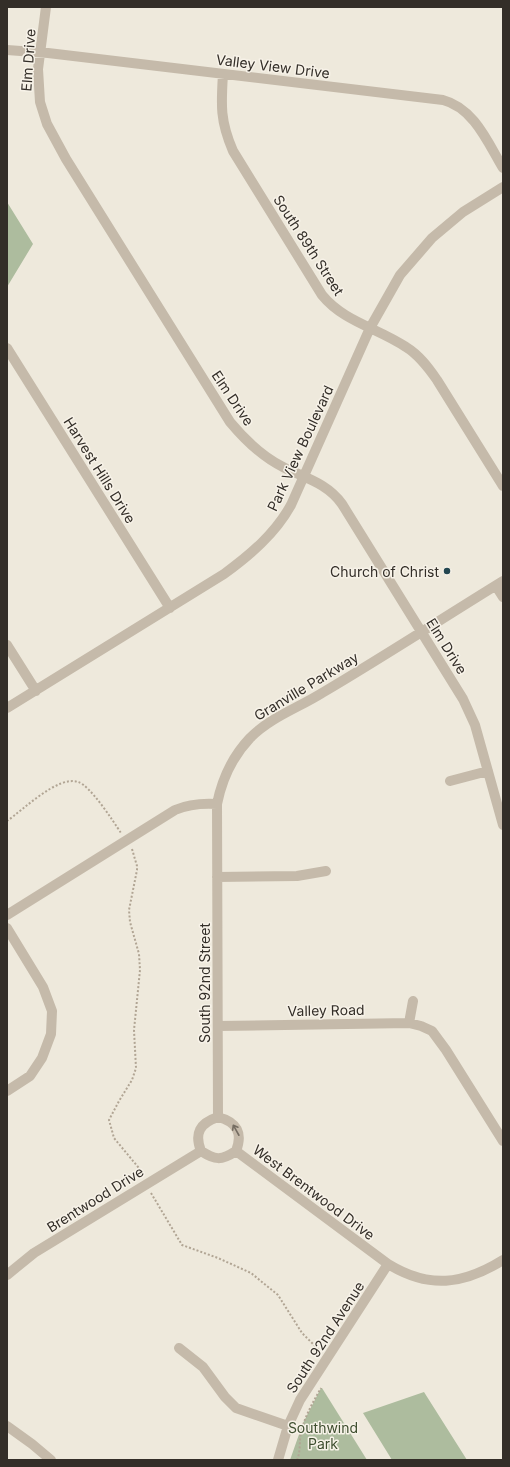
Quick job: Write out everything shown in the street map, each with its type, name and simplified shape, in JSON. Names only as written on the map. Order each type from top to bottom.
[{"type":"street","name":"Elm Drive","points":[[46,7],[38,69],[40,102],[47,124],[66,160],[230,422],[256,450],[282,467],[329,489],[338,498],[463,699],[475,725],[503,825]]},
{"type":"street","name":"Valley View Drive","points":[[7,50],[40,52],[449,102],[461,108],[472,118],[503,168]]},
{"type":"street","name":"South 89th Street","points":[[223,74],[221,109],[223,125],[230,144],[322,295],[331,305],[342,313],[404,346],[425,364],[437,380],[503,486]]},
{"type":"street","name":"Park View Boulevard","points":[[7,708],[224,574],[241,562],[265,540],[287,512],[370,328],[400,275],[432,238],[463,212],[503,186]]},
{"type":"street","name":"Harvest Hills Drive","points":[[7,348],[170,608]]},
{"type":"street","name":"Granville Parkway","points":[[217,804],[222,782],[229,767],[241,748],[257,732],[275,718],[322,694],[500,583]]},
{"type":"street","points":[[500,583],[503,597]]},
{"type":"street","points":[[7,645],[36,691]]},
{"type":"street","points":[[450,781],[488,771]]},
{"type":"street","points":[[7,915],[175,810],[190,804],[217,804]]},
{"type":"street","name":"South 92nd Street","points":[[217,804],[218,1117]]},
{"type":"street","points":[[217,877],[297,876],[326,871]]},
{"type":"street","points":[[7,928],[43,987],[52,1011],[51,1034],[42,1058],[30,1076],[7,1091]]},
{"type":"street","points":[[410,1023],[413,1001]]},
{"type":"street","name":"Valley Road","points":[[218,1026],[410,1023],[421,1026],[432,1031],[446,1050],[503,1141]]},
{"type":"street","points":[[201,1151],[198,1136],[202,1125],[207,1121],[218,1117],[232,1124],[238,1130],[240,1141],[236,1151]]},
{"type":"street","name":"West Brentwood Drive","points":[[201,1151],[212,1158],[226,1158],[236,1151],[388,1264]]},
{"type":"street","name":"Brentwood Drive","points":[[7,1275],[34,1253],[201,1151]]},
{"type":"street","points":[[388,1264],[400,1272],[417,1278],[440,1281],[464,1278],[494,1266],[503,1260]]},
{"type":"street","name":"South 92nd Avenue","points":[[278,1460],[288,1426],[305,1392],[388,1264]]},
{"type":"street","points":[[179,1348],[204,1367],[225,1397],[236,1408],[288,1426]]},
{"type":"street","points":[[7,1426],[51,1460]]},
{"type":"path","points":[[7,821],[56,785],[77,781],[90,791],[123,836]]},
{"type":"path","points":[[130,846],[137,866],[129,905],[129,915],[139,954],[140,970],[134,1030],[136,1068],[132,1080],[109,1120],[114,1138],[143,1174]]},
{"type":"path","points":[[151,1192],[182,1245],[218,1258],[251,1273],[278,1295],[302,1333],[310,1343],[323,1353]]},
{"type":"path","points":[[297,1460],[299,1455],[301,1432],[311,1407],[321,1388]]},
{"type":"green space","points":[[7,202],[33,244],[7,287]]},
{"type":"green space","name":"Southwind Park","points":[[321,1388],[367,1460],[290,1460],[303,1423]]},
{"type":"green space","points":[[424,1392],[467,1460],[392,1460],[363,1413]]},
{"type":"place","name":"Church of Christ","points":[[447,571]]}]
